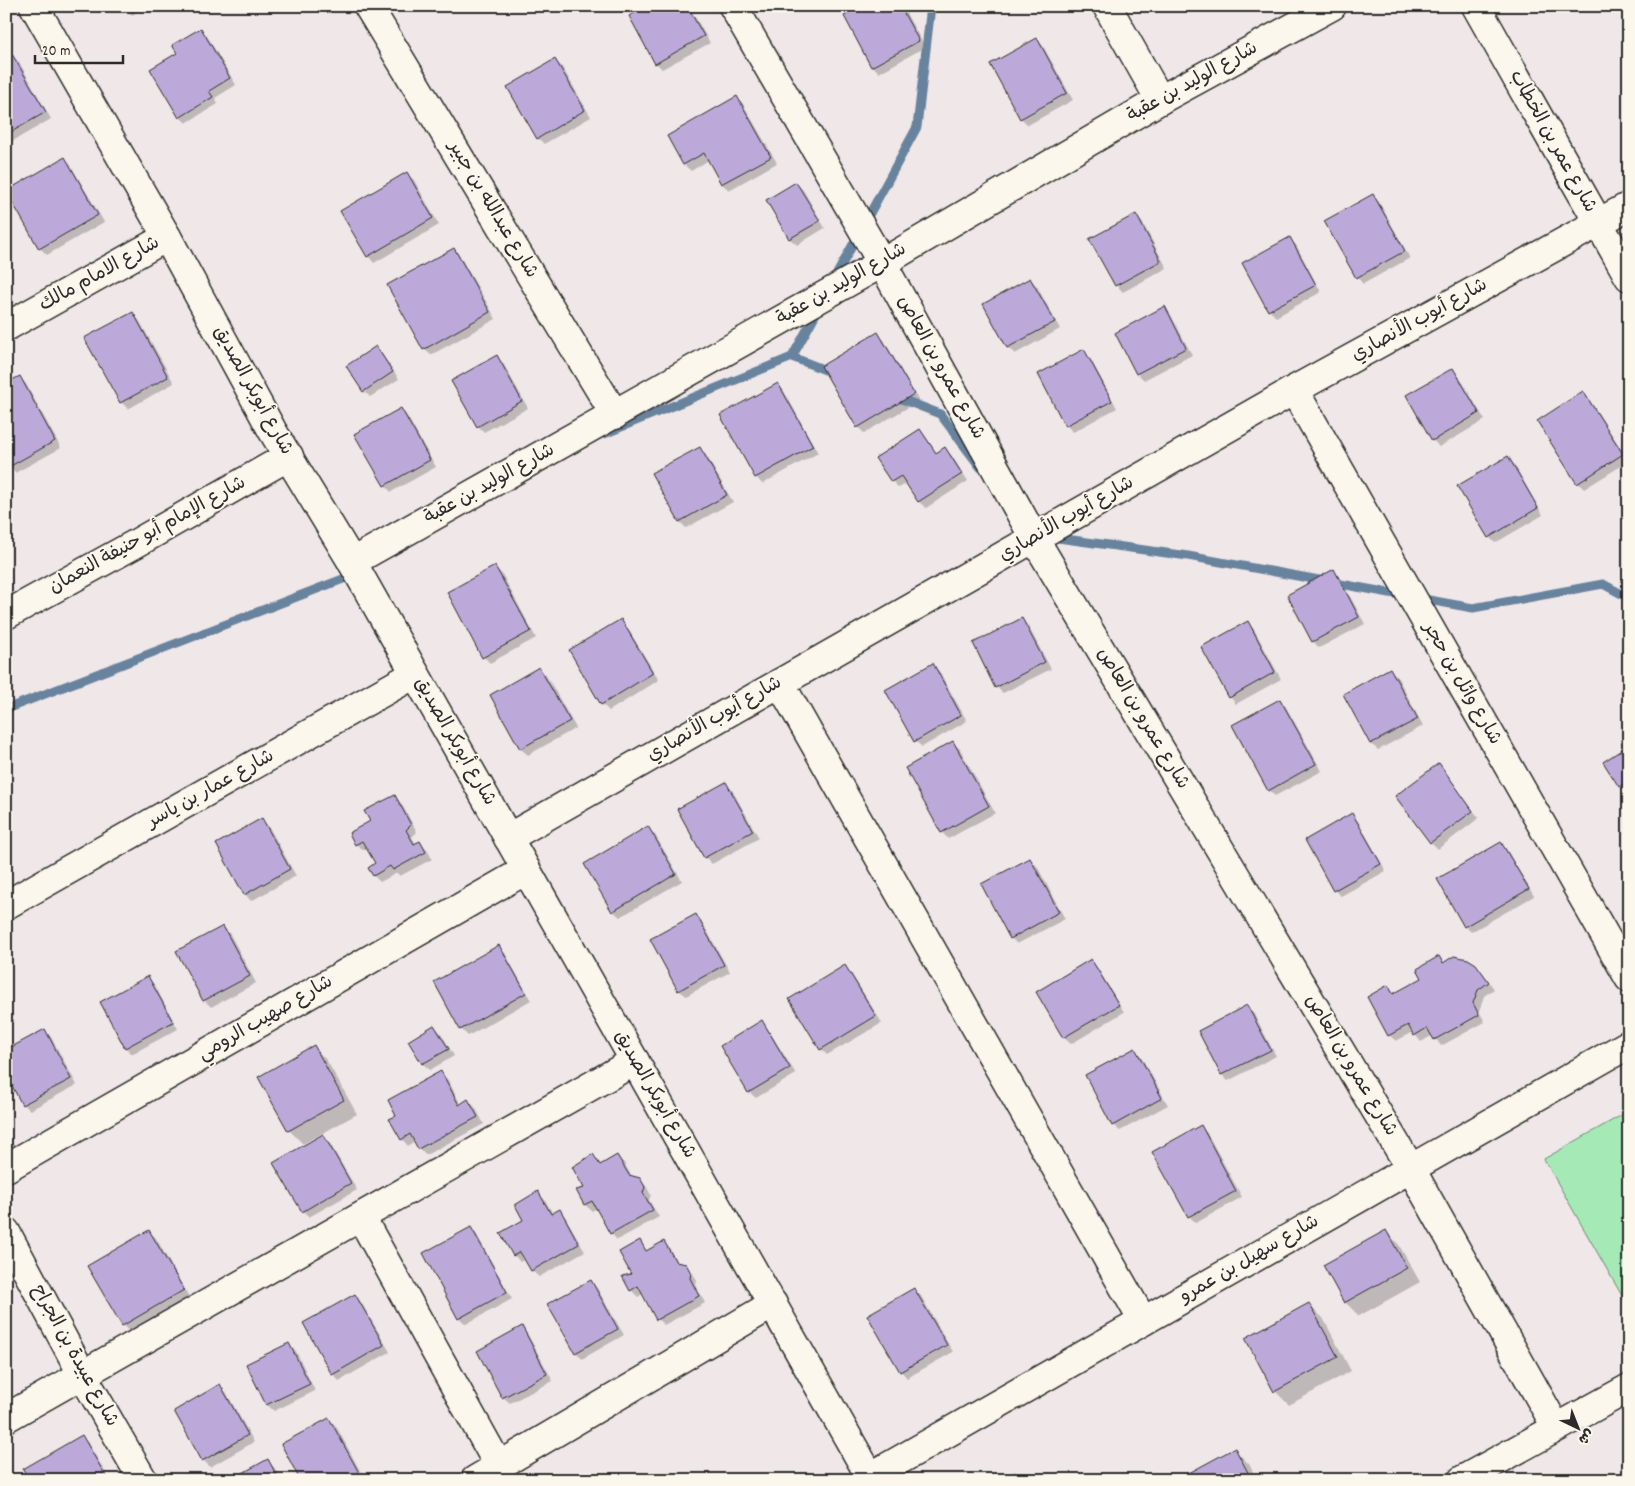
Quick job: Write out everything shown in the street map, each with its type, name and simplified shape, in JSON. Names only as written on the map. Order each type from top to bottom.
[{"type":"street","name":"شارع أبوبكر الصديق","points":[[34,6],[167,237],[272,430],[352,562],[871,1478]]},
{"type":"street","name":"شارع عبدالله بن جبير","points":[[368,6],[615,415]]},
{"type":"street","name":"شارع عمرو بن العاص","points":[[734,6],[882,263],[1034,538],[1411,1168],[1556,1428]]},
{"type":"street","points":[[1106,6],[1160,100]]},
{"type":"street","name":"شارع الوليد بن عقبة","points":[[352,562],[882,263],[1160,100],[1332,6]]},
{"type":"street","name":"شارع عمر بن الخطاب","points":[[1476,6],[1629,277]]},
{"type":"street","name":"شارع أيوب الأنصاري","points":[[508,838],[1294,390],[1629,206]]},
{"type":"street","name":"شارع الامام مالك","points":[[6,328],[167,237]]},
{"type":"street","name":"شارع وائل بن حجر","points":[[1294,390],[1629,978]]},
{"type":"street","name":"شارع الإمام أبو حنيفة النعمان","points":[[6,615],[289,456]]},
{"type":"street","name":"شارع عمار بن ياسر","points":[[6,905],[415,674]]},
{"type":"street","points":[[780,683],[1143,1321]]},
{"type":"street","name":"شارع صهيب الرومي","points":[[6,1168],[526,870]]},
{"type":"street","name":"شارع سهيل بن عمرو","points":[[871,1478],[1629,1044]]},
{"type":"street","points":[[6,1418],[635,1061]]},
{"type":"street","points":[[361,1217],[499,1466]]},
{"type":"street","name":"شارع عبيدة بن الجراح","points":[[6,1232],[82,1374],[143,1480]]},
{"type":"street","points":[[475,1480],[773,1304]]},
{"type":"street","points":[[1462,1480],[1629,1388]]},
{"type":"green space","points":[[1629,1111],[1629,1308],[1544,1159]]},
{"type":"building","points":[[647,6],[687,6],[704,36],[655,64],[629,16]]},
{"type":"building","points":[[862,6],[900,6],[919,41],[871,67],[844,16]]},
{"type":"building","points":[[201,28],[230,78],[209,91],[213,97],[179,118],[150,69],[177,53],[172,45]]},
{"type":"building","points":[[1037,38],[1067,93],[1020,119],[990,64]]},
{"type":"building","points":[[12,54],[46,112],[6,135],[6,58]]},
{"type":"building","points":[[555,59],[585,110],[537,139],[507,87]]},
{"type":"building","points":[[737,96],[771,157],[721,184],[704,153],[683,165],[667,136]]},
{"type":"building","points":[[65,157],[98,215],[39,249],[6,191]]},
{"type":"building","points":[[407,172],[433,218],[367,257],[340,211]]},
{"type":"building","points":[[796,182],[820,221],[789,239],[766,200]]},
{"type":"building","points":[[1373,194],[1405,251],[1356,278],[1324,221]]},
{"type":"building","points":[[1136,214],[1161,261],[1115,286],[1089,239]]},
{"type":"building","points":[[1290,237],[1316,285],[1268,311],[1242,263]]},
{"type":"building","points":[[454,248],[490,312],[423,350],[387,285]]},
{"type":"building","points":[[1030,278],[1055,322],[1007,348],[983,304]]},
{"type":"building","points":[[1165,306],[1186,348],[1136,374],[1115,333]]},
{"type":"building","points":[[133,312],[168,377],[120,403],[84,338]]},
{"type":"building","points":[[878,332],[914,394],[857,428],[821,366]]},
{"type":"building","points":[[376,346],[393,372],[363,392],[346,366]]},
{"type":"building","points":[[1084,349],[1112,401],[1065,426],[1038,374]]},
{"type":"building","points":[[497,355],[522,401],[477,427],[451,381]]},
{"type":"building","points":[[1453,368],[1479,413],[1432,441],[1406,395]]},
{"type":"building","points":[[20,376],[55,441],[7,468],[6,383]]},
{"type":"building","points":[[778,383],[813,446],[755,478],[720,415]]},
{"type":"building","points":[[1583,391],[1623,454],[1577,484],[1537,421]]},
{"type":"building","points":[[401,408],[430,460],[384,486],[354,434]]},
{"type":"building","points":[[920,429],[936,453],[945,447],[962,474],[918,502],[901,476],[891,482],[875,458]]},
{"type":"building","points":[[700,447],[727,495],[679,522],[651,473]]},
{"type":"building","points":[[1508,456],[1538,508],[1488,538],[1457,486]]},
{"type":"building","points":[[495,566],[531,631],[482,658],[447,592]]},
{"type":"building","points":[[1334,569],[1359,617],[1312,642],[1287,595]]},
{"type":"building","points":[[1022,618],[1045,662],[995,688],[973,643]]},
{"type":"building","points":[[621,619],[653,673],[601,705],[569,650]]},
{"type":"building","points":[[1248,621],[1275,672],[1229,698],[1201,647]]},
{"type":"building","points":[[933,663],[961,715],[914,742],[885,690]]},
{"type":"building","points":[[539,667],[570,721],[520,749],[490,695]]},
{"type":"building","points":[[1390,668],[1418,719],[1370,744],[1343,694]]},
{"type":"building","points":[[1280,699],[1316,764],[1268,791],[1232,725]]},
{"type":"building","points":[[953,741],[989,806],[941,833],[905,768]]},
{"type":"building","points":[[1629,745],[1629,781],[1619,787],[1603,762]]},
{"type":"building","points":[[1439,763],[1473,811],[1430,843],[1395,796]]},
{"type":"building","points":[[726,782],[753,831],[704,858],[677,809]]},
{"type":"building","points":[[395,795],[411,825],[406,830],[414,844],[420,841],[426,852],[393,870],[390,866],[373,876],[368,868],[375,863],[362,841],[355,845],[349,833],[370,821],[364,811]]},
{"type":"building","points":[[1352,813],[1381,864],[1333,891],[1305,840]]},
{"type":"building","points":[[262,818],[290,869],[244,895],[216,844]]},
{"type":"building","points":[[648,826],[676,874],[612,912],[584,864]]},
{"type":"building","points":[[1501,842],[1529,889],[1464,927],[1437,879]]},
{"type":"building","points":[[1030,858],[1059,912],[1010,939],[981,884]]},
{"type":"building","points":[[696,914],[724,965],[678,991],[650,939]]},
{"type":"building","points":[[223,926],[250,976],[203,1001],[176,951]]},
{"type":"building","points":[[499,945],[526,993],[460,1030],[434,982]]},
{"type":"building","points":[[1439,956],[1443,963],[1454,956],[1468,959],[1476,964],[1489,982],[1478,990],[1473,1003],[1479,1015],[1434,1040],[1427,1028],[1414,1036],[1408,1025],[1388,1036],[1367,997],[1388,985],[1393,994],[1422,978],[1417,969]]},
{"type":"building","points":[[1091,959],[1119,1005],[1063,1038],[1036,992]]},
{"type":"building","points":[[845,965],[876,1016],[820,1050],[789,999]]},
{"type":"building","points":[[148,976],[173,1022],[125,1048],[100,1002]]},
{"type":"building","points":[[1247,1005],[1271,1050],[1221,1075],[1198,1031]]},
{"type":"building","points":[[762,1020],[790,1068],[748,1093],[720,1046]]},
{"type":"building","points":[[434,1025],[449,1049],[422,1064],[408,1041]]},
{"type":"building","points":[[45,1029],[71,1079],[22,1105],[6,1074],[6,1050]]},
{"type":"building","points":[[314,1045],[344,1100],[288,1131],[258,1077]]},
{"type":"building","points":[[1135,1048],[1162,1098],[1112,1126],[1085,1075]]},
{"type":"building","points":[[441,1071],[459,1105],[468,1099],[478,1117],[418,1149],[410,1134],[401,1140],[389,1119],[396,1116],[388,1100]]},
{"type":"building","points":[[1201,1125],[1236,1191],[1188,1217],[1152,1152]]},
{"type":"building","points":[[323,1134],[351,1183],[302,1212],[273,1163]]},
{"type":"building","points":[[593,1154],[600,1165],[617,1155],[629,1175],[640,1178],[645,1187],[643,1193],[653,1210],[610,1234],[592,1201],[584,1205],[576,1190],[584,1188],[572,1167]]},
{"type":"building","points":[[538,1191],[551,1214],[560,1209],[579,1244],[531,1271],[520,1252],[513,1256],[500,1233],[523,1220],[515,1205]]},
{"type":"building","points":[[471,1227],[507,1292],[458,1319],[423,1253]]},
{"type":"building","points":[[149,1230],[184,1290],[122,1326],[87,1266]]},
{"type":"building","points":[[1386,1230],[1407,1268],[1344,1303],[1323,1265]]},
{"type":"building","points":[[640,1240],[646,1251],[664,1241],[676,1262],[686,1264],[691,1273],[690,1278],[699,1296],[656,1320],[638,1286],[630,1291],[622,1276],[631,1274],[619,1252]]},
{"type":"building","points":[[591,1280],[618,1329],[575,1353],[547,1304]]},
{"type":"building","points":[[914,1288],[947,1345],[900,1372],[867,1315]]},
{"type":"building","points":[[355,1294],[384,1345],[332,1375],[303,1323]]},
{"type":"building","points":[[1309,1303],[1338,1357],[1274,1392],[1245,1338]]},
{"type":"building","points":[[522,1326],[547,1374],[502,1398],[477,1351]]},
{"type":"building","points":[[289,1343],[310,1384],[266,1405],[246,1364]]},
{"type":"building","points":[[220,1384],[248,1435],[202,1461],[174,1411]]},
{"type":"building","points":[[329,1418],[363,1480],[300,1480],[281,1444]]},
{"type":"building","points":[[82,1435],[108,1480],[29,1480],[23,1469]]},
{"type":"building","points":[[1235,1448],[1252,1480],[1176,1480]]},
{"type":"building","points":[[268,1459],[279,1480],[230,1480]]},
{"type":"building","points":[[1015,1472],[1020,1480],[1002,1480]]},
{"type":"waterway","points":[[833,281],[917,127],[931,6]]},
{"type":"waterway","points":[[792,357],[819,308]]},
{"type":"waterway","points":[[604,434],[792,357],[833,373]]},
{"type":"waterway","points":[[894,396],[940,414],[981,468]]},
{"type":"waterway","points":[[1051,537],[1188,556],[1406,596]]},
{"type":"waterway","points":[[6,709],[356,574]]},
{"type":"waterway","points":[[1418,598],[1473,608],[1603,584],[1629,598]]}]
